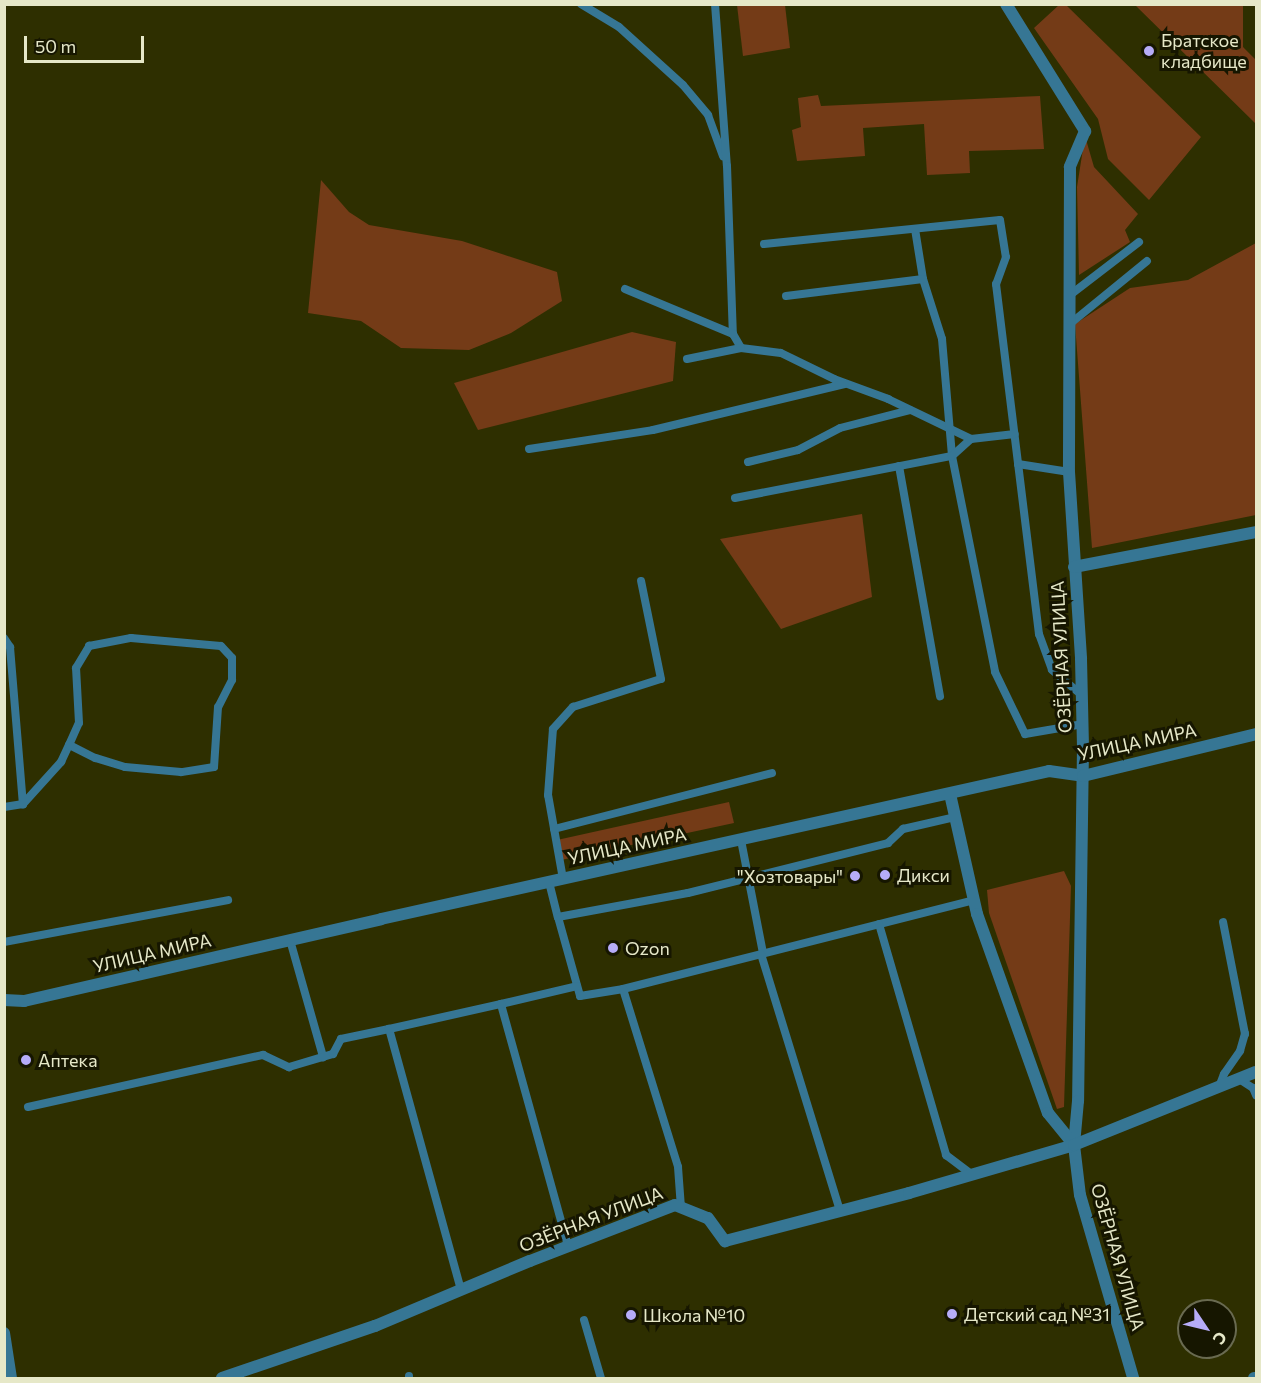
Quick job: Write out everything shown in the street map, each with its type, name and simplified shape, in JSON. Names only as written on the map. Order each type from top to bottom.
[{"type":"street","name":"ОЗЁРНАЯ УЛИЦА","points":[[1006,4],[1085,131],[1070,167],[1069,472],[1083,724],[1078,1101],[1074,1145],[1080,1195],[1133,1378]]},
{"type":"street","points":[[1074,567],[1257,532]]},
{"type":"street","name":"УЛИЦА МИРА","points":[[4,1000],[24,1001],[1049,771],[1083,776],[1257,734]]},
{"type":"street","points":[[950,794],[974,900],[1048,1113],[1074,1145]]},
{"type":"street","name":"ОЗЁРНАЯ УЛИЦА","points":[[222,1378],[375,1326],[568,1246],[675,1205],[708,1218],[725,1241],[1074,1145],[1257,1072]]},
{"type":"street","points":[[4,1333],[10,1378]]},
{"type":"lane","points":[[581,4],[619,27],[683,84],[708,115],[727,166]]},
{"type":"lane","points":[[715,4],[727,166],[733,334],[741,348]]},
{"type":"lane","points":[[764,244],[1000,220],[1006,257],[996,284],[1039,634],[1052,670],[1082,695]]},
{"type":"lane","points":[[915,229],[923,279],[933,304],[942,339],[952,456],[995,672],[1025,734],[1083,724]]},
{"type":"lane","points":[[1070,295],[1139,242]]},
{"type":"lane","points":[[1071,323],[1147,261]]},
{"type":"lane","points":[[786,296],[923,279]]},
{"type":"lane","points":[[625,289],[733,334]]},
{"type":"lane","points":[[687,359],[741,348],[781,353],[971,439],[1015,434]]},
{"type":"lane","points":[[529,450],[653,430],[847,384]]},
{"type":"lane","points":[[748,462],[798,450],[840,428],[910,410]]},
{"type":"lane","points":[[735,498],[952,456],[971,439]]},
{"type":"lane","points":[[1018,464],[1069,472]]},
{"type":"lane","points":[[899,466],[940,696]]},
{"type":"lane","points":[[563,879],[548,795],[554,729],[573,707],[661,679],[641,581]]},
{"type":"lane","points":[[4,638],[10,647],[23,804]]},
{"type":"lane","points":[[4,807],[23,804],[61,762],[79,723],[76,668],[89,646],[131,638],[221,646],[232,658],[232,680],[218,707],[214,767],[181,772],[125,766],[95,758],[69,745]]},
{"type":"lane","points":[[554,830],[772,773]]},
{"type":"lane","points":[[558,917],[688,893],[888,843],[903,829],[955,817]]},
{"type":"lane","points":[[741,840],[762,954],[840,1211]]},
{"type":"lane","points":[[549,882],[580,996],[623,989],[974,900]]},
{"type":"lane","points":[[4,942],[228,900]]},
{"type":"lane","points":[[1219,1087],[1224,1074],[1240,1051],[1245,1034],[1223,922]]},
{"type":"lane","points":[[879,924],[946,1155],[973,1174]]},
{"type":"lane","points":[[290,940],[323,1057]]},
{"type":"lane","points":[[28,1107],[263,1055],[289,1067],[333,1054],[341,1039],[577,986]]},
{"type":"lane","points":[[623,989],[678,1167],[681,1208]]},
{"type":"lane","points":[[501,1004],[568,1246]]},
{"type":"lane","points":[[389,1029],[461,1290]]},
{"type":"lane","points":[[1239,1079],[1253,1088],[1257,1095]]},
{"type":"lane","points":[[584,1320],[601,1378]]},
{"type":"shaded area","points":[[737,5],[785,5],[790,48],[743,56]]},
{"type":"shaded area","points":[[1059,5],[1066,5],[1201,137],[1149,200],[1108,159],[1098,119],[1034,28]]},
{"type":"shaded area","points":[[1135,5],[1243,5],[1243,47],[1256,60],[1256,124]]},
{"type":"shaded area","points":[[818,95],[821,106],[1040,96],[1044,149],[969,151],[970,173],[927,175],[924,124],[863,128],[865,156],[797,161],[792,130],[801,127],[798,98]]},
{"type":"shaded area","points":[[1085,136],[1094,167],[1138,214],[1125,230],[1130,242],[1079,275],[1077,187]]},
{"type":"shaded area","points":[[321,180],[349,212],[369,225],[462,241],[557,272],[562,301],[511,333],[469,350],[401,348],[361,321],[308,313]]},
{"type":"shaded area","points":[[1256,243],[1256,515],[1092,548],[1075,324],[1130,288],[1188,280]]},
{"type":"shaded area","points":[[632,332],[676,342],[673,381],[478,430],[454,383]]},
{"type":"shaded area","points":[[862,514],[872,597],[781,629],[720,539]]},
{"type":"shaded area","points":[[729,802],[734,823],[561,860],[557,840]]},
{"type":"shaded area","points":[[1064,871],[1071,886],[1064,1107],[1057,1109],[989,913],[987,890]]},
{"type":"place","name":"Братское кладбище","points":[[1149,51]]},
{"type":"place","name":"Дикси","points":[[885,875]]},
{"type":"place","name":"\"Хозтовары\"","points":[[855,876]]},
{"type":"place","name":"Ozon","points":[[613,948]]},
{"type":"place","name":"Аптека","points":[[26,1060]]},
{"type":"place","name":"Детский сад №31","points":[[952,1314]]},
{"type":"place","name":"Школа №10","points":[[631,1315]]}]
